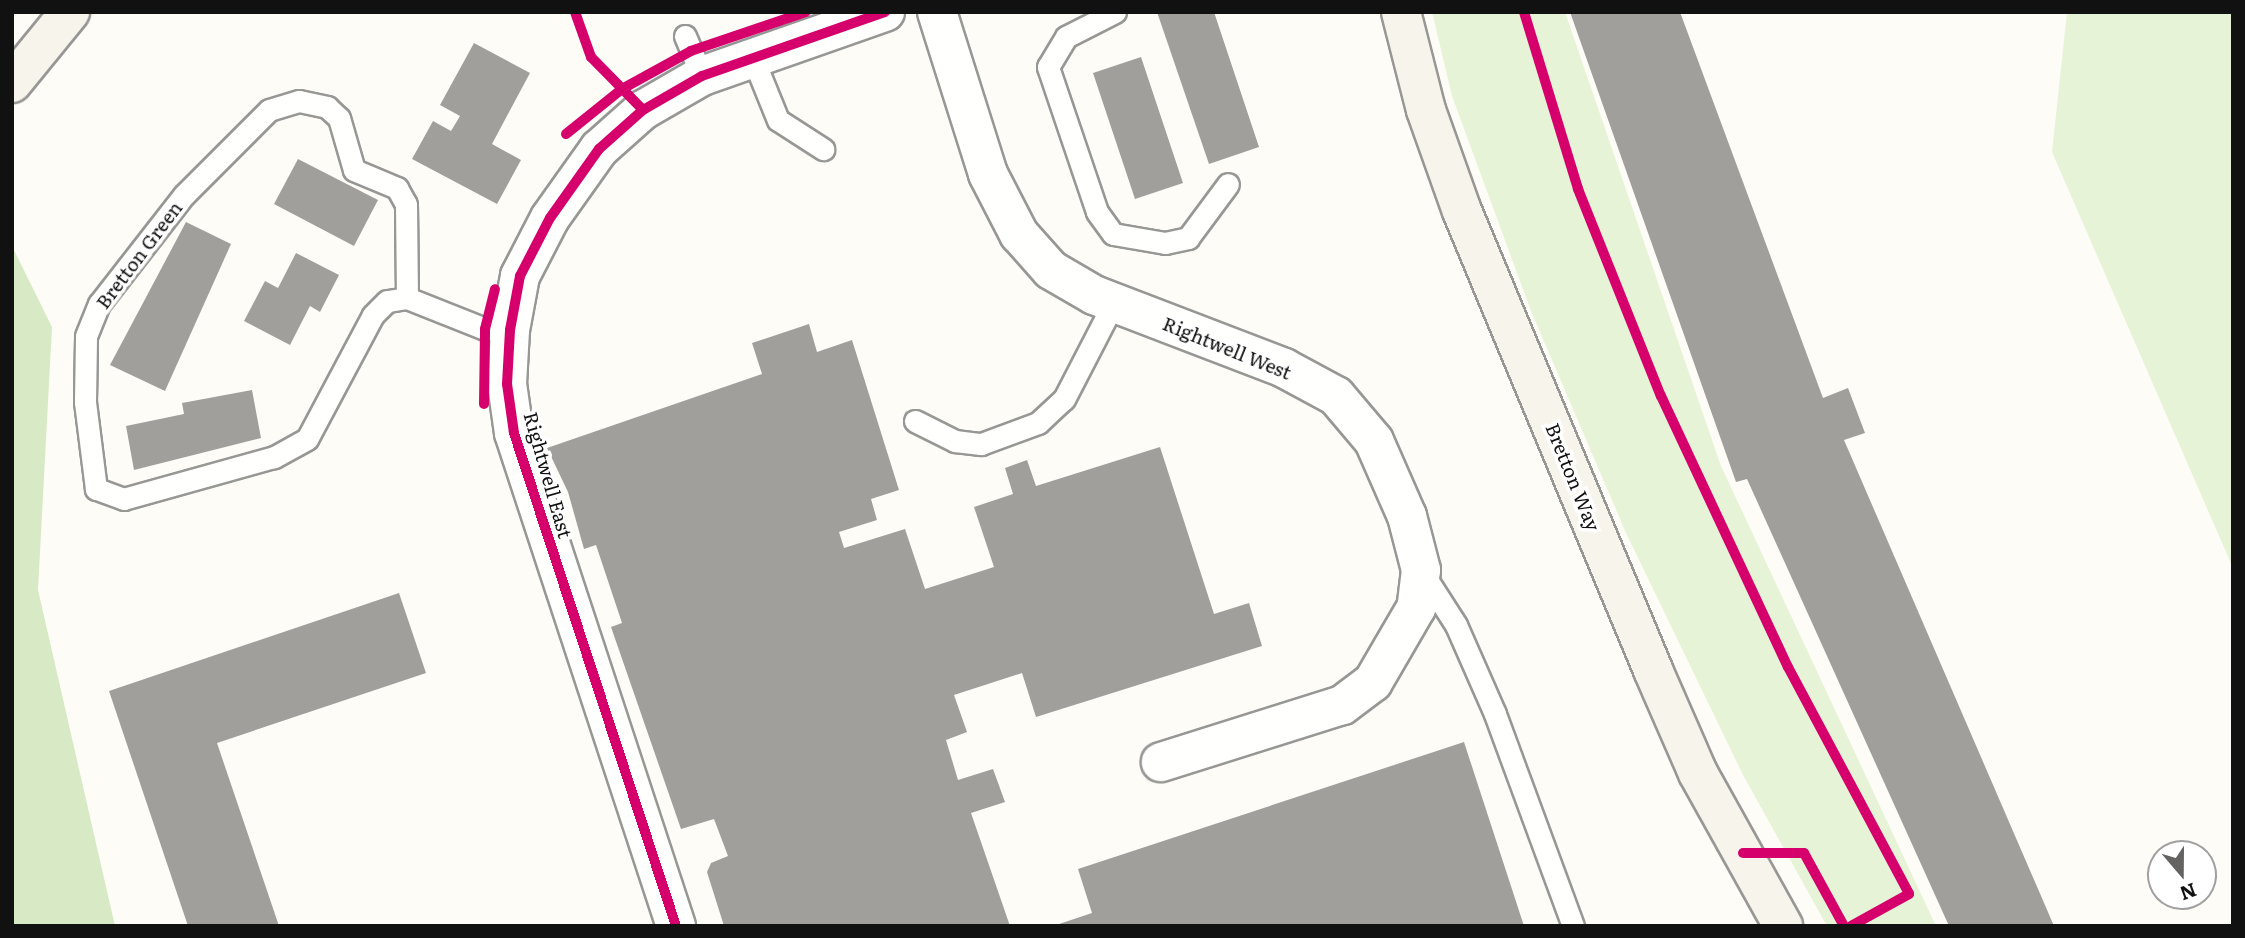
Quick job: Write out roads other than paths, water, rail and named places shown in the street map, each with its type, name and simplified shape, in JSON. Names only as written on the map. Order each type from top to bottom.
[{"type":"street","points":[[12,83],[70,12]]},
{"type":"street","name":"Rightwell East","points":[[676,926],[514,433],[507,384],[510,330],[520,276],[550,218],[599,149],[672,89],[752,56],[885,12]]},
{"type":"street","name":"Rightwell West","points":[[937,12],[988,174],[1019,234],[1051,270],[1114,302],[1284,368],[1336,396],[1374,441],[1407,516],[1421,570],[1416,608],[1395,649],[1373,682],[1342,705],[1161,762]]},
{"type":"street","name":"Bretton Way","points":[[1401,12],[1426,110],[1462,211],[1653,670],[1698,773],[1783,926]]},
{"type":"lane","points":[[1115,12],[1066,37],[1048,67],[1097,212],[1113,234],[1144,243],[1188,237],[1228,184]]},
{"type":"lane","points":[[685,36],[702,76]]},
{"type":"lane","points":[[752,56],[778,120],[823,149]]},
{"type":"lane","name":"Bretton Green","points":[[299,101],[327,107],[339,118],[354,170],[397,188],[406,204],[407,298],[387,301],[373,315],[307,439],[274,457],[124,499],[96,489],[85,402],[86,349],[99,304],[184,195],[269,110],[299,101]]},
{"type":"lane","points":[[407,298],[485,329],[510,330]]},
{"type":"lane","points":[[915,421],[955,441],[981,444],[1038,423],[1064,399],[1114,302]]},
{"type":"lane","points":[[1421,570],[1456,625],[1495,713],[1573,926]]}]
